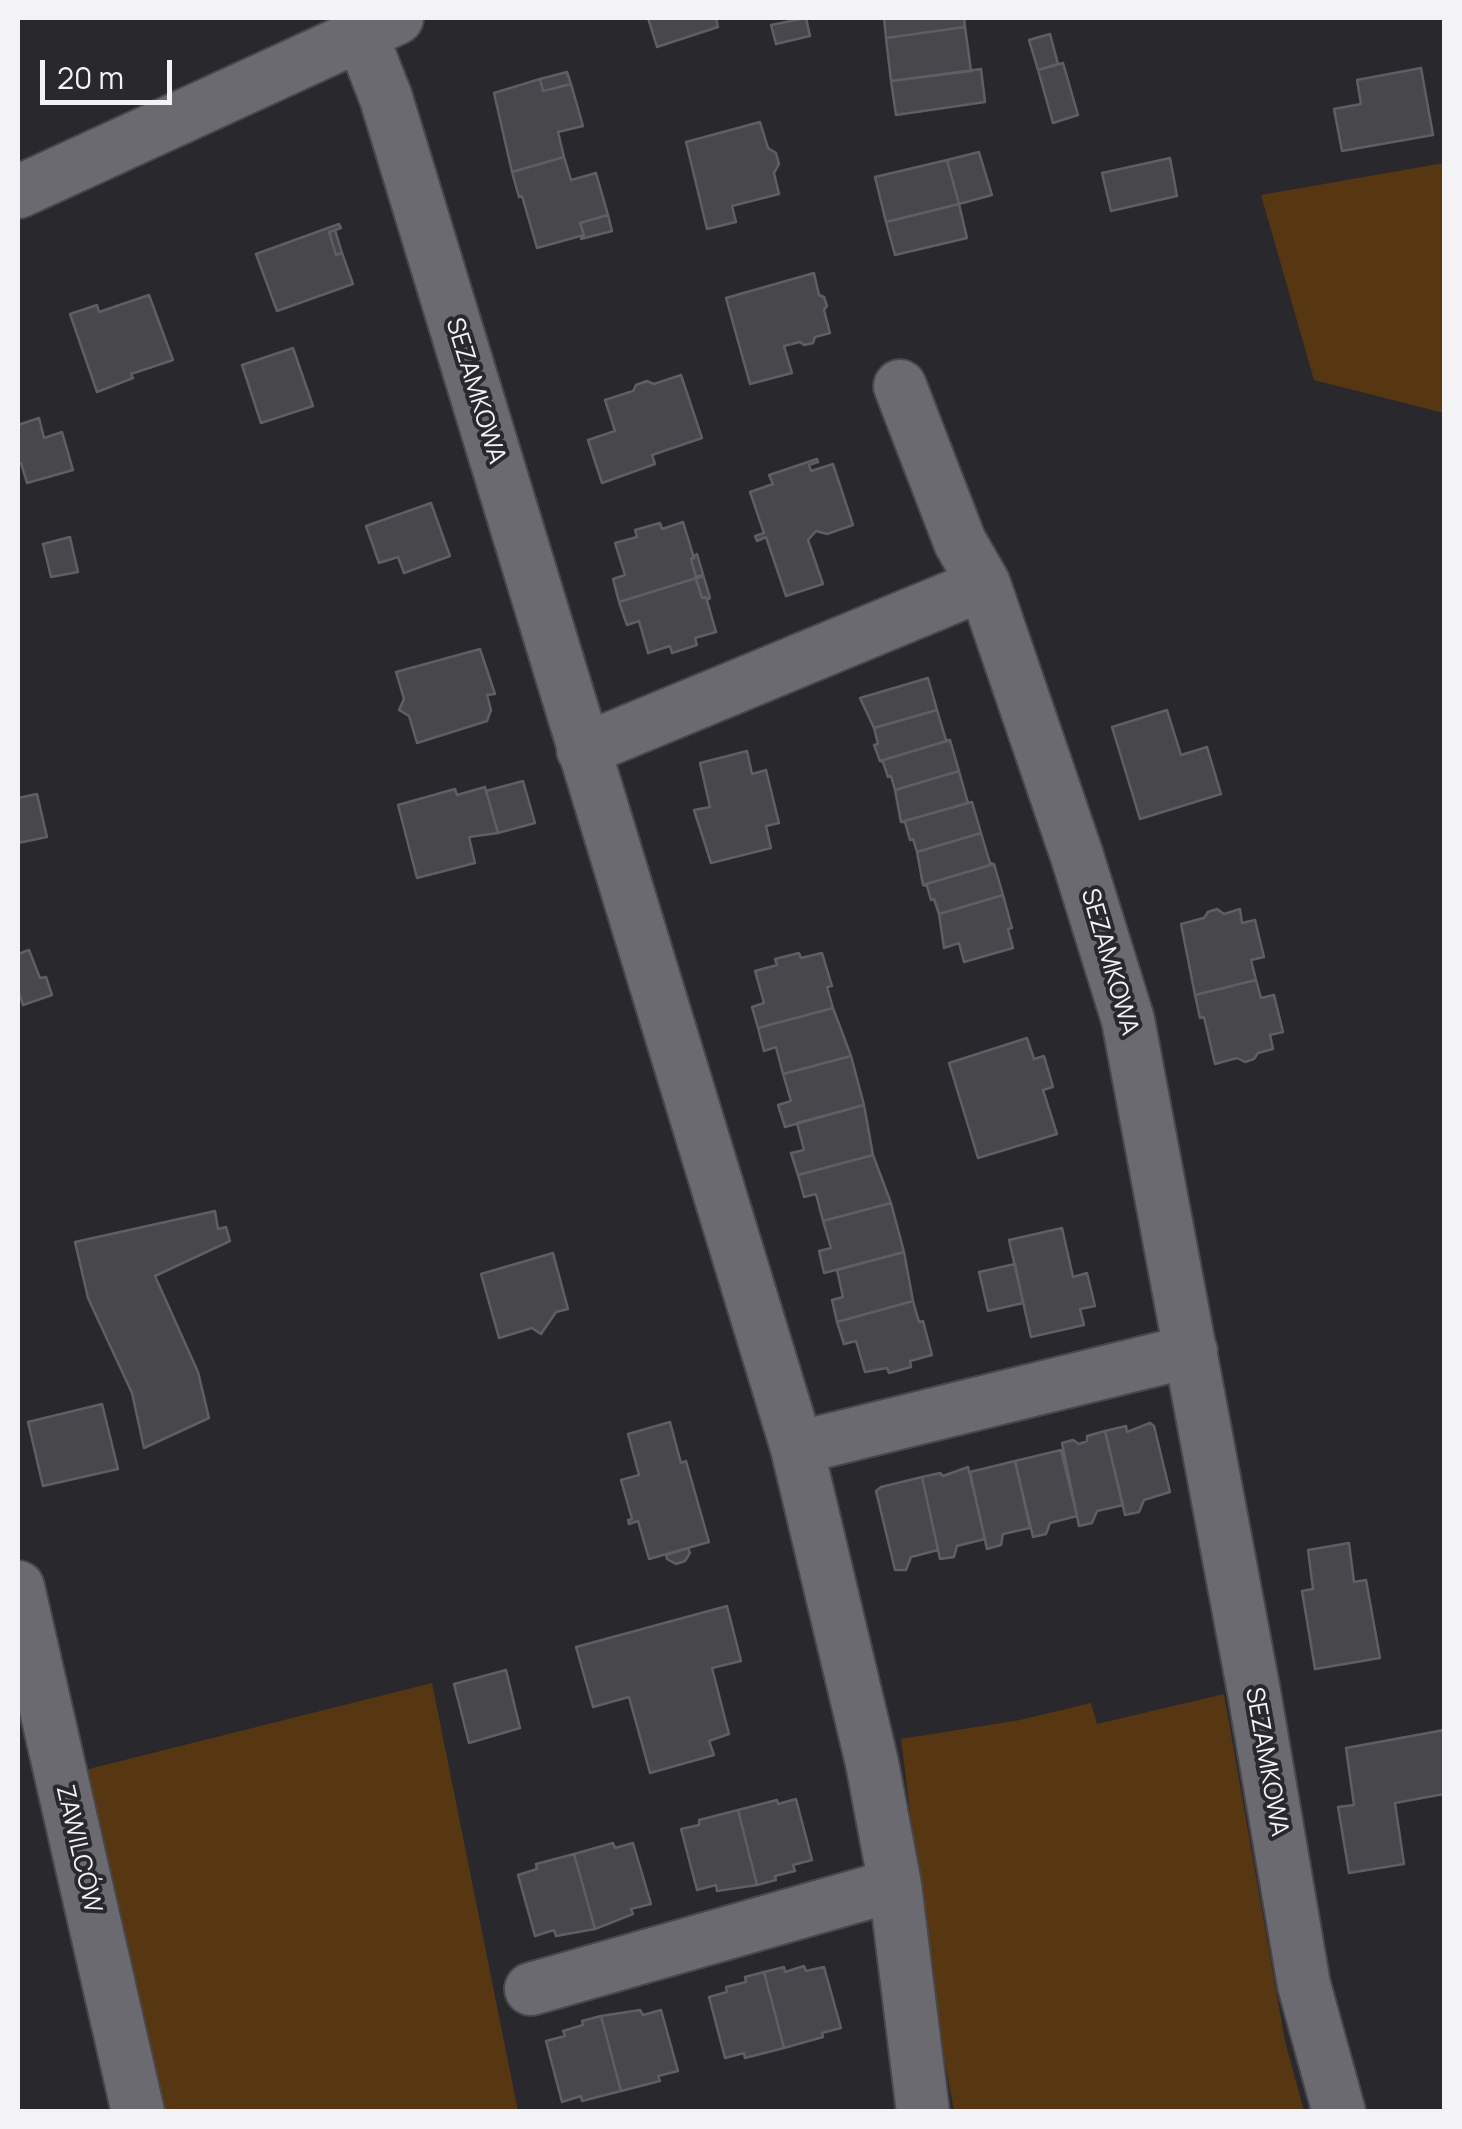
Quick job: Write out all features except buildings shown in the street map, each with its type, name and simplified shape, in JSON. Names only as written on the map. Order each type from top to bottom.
[{"type":"street","points":[[18,192],[379,26]]},
{"type":"street","name":"SEZAMKOWA","points":[[379,26],[392,117],[797,1448],[872,1763],[894,1885],[923,2112]]},
{"type":"street","name":"SEZAMKOWA","points":[[900,386],[960,542],[984,584],[1078,856],[1128,1020],[1304,1985],[1339,2112]]},
{"type":"street","points":[[583,750],[984,584]]},
{"type":"street","points":[[797,1448],[1191,1352]]},
{"type":"street","name":"ZAWILCÓW","points":[[18,1587],[138,2112]]},
{"type":"street","points":[[531,1989],[894,1885]]},
{"type":"shaded area","points":[[1444,163],[1444,413],[1314,380],[1261,195]]},
{"type":"shaded area","points":[[432,1683],[518,2111],[140,2111],[65,1775]]},
{"type":"shaded area","points":[[1224,1694],[1285,2041],[1304,2111],[954,2111],[933,1996],[901,1739],[1020,1720],[1091,1703],[1097,1724]]}]
